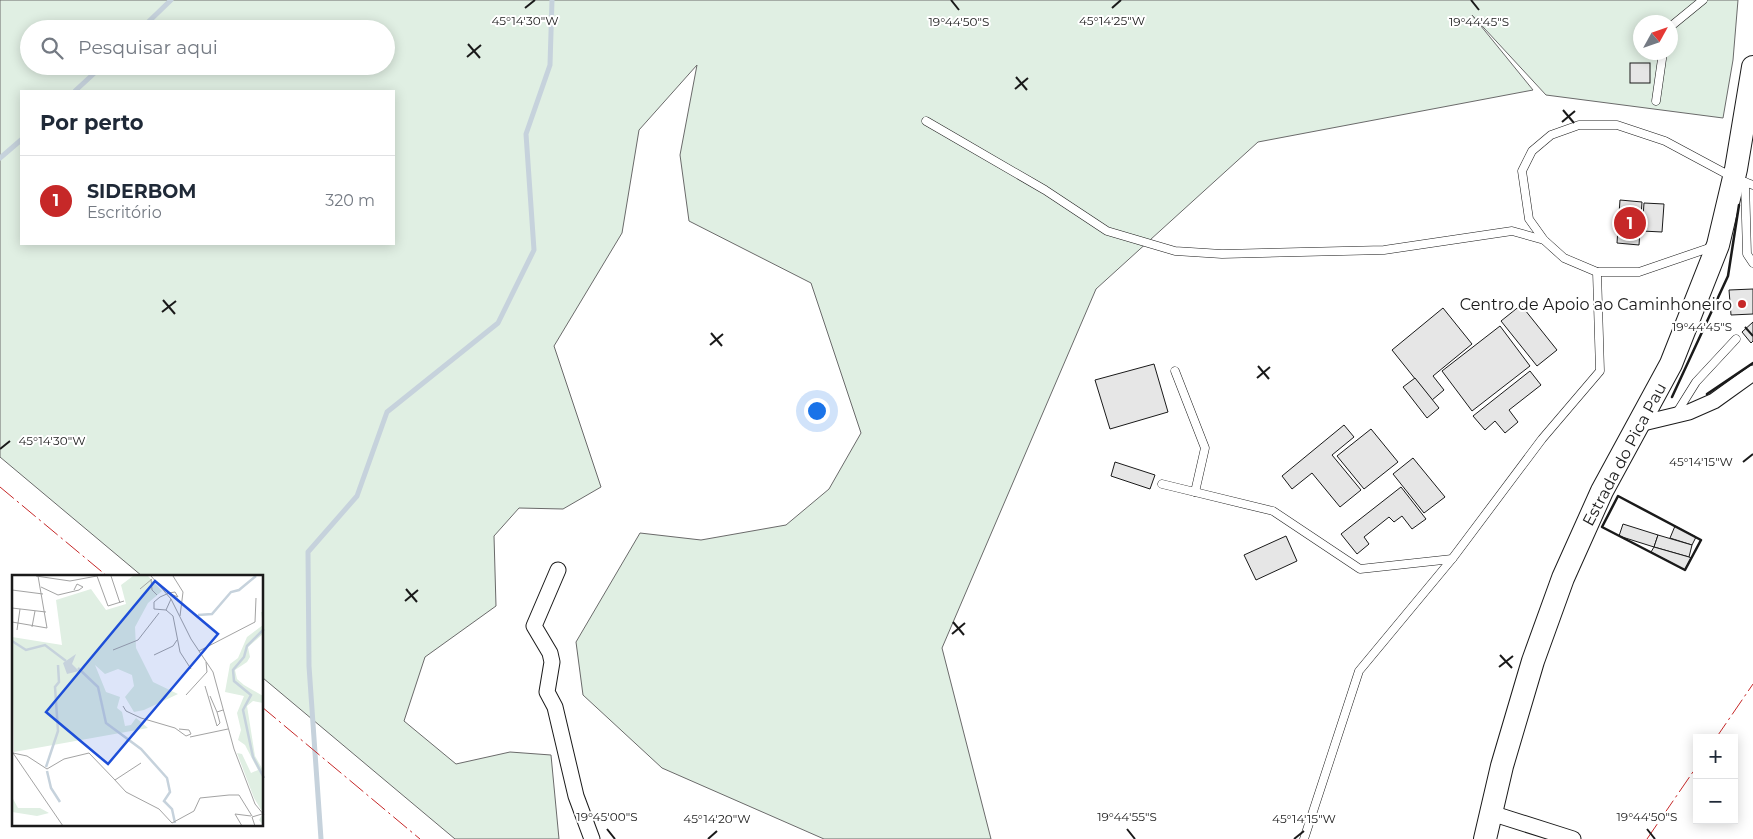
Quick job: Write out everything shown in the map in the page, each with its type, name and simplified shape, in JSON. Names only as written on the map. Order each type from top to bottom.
[{"type":"main road","name":"Estrada do Pica Pau","points":[[1485,839],[1502,766],[1532,661],[1563,578],[1602,490],[1671,364],[1744,182],[1753,67]]},
{"type":"street","points":[[1639,424],[1689,412],[1714,401],[1753,373]]},
{"type":"street","points":[[558,570],[534,626],[550,654],[552,662],[548,692],[555,707],[576,796],[592,839]]},
{"type":"street","points":[[1491,813],[1573,839]]},
{"type":"lane","points":[[1678,20],[1703,0]]},
{"type":"lane","points":[[1656,101],[1662,60]]},
{"type":"lane","points":[[926,121],[1045,190],[1107,231],[1175,251],[1222,254],[1384,250],[1512,231],[1544,240]]},
{"type":"lane","points":[[1718,245],[1639,272],[1597,272],[1564,258],[1544,240],[1529,219],[1522,171],[1532,151],[1551,135],[1579,125],[1617,125],[1665,141],[1744,182],[1747,254],[1753,262]]},
{"type":"lane","points":[[1304,839],[1359,671],[1452,559],[1542,439],[1600,370],[1597,272]]},
{"type":"lane","points":[[1674,415],[1696,382],[1736,339]]},
{"type":"lane","points":[[1175,370],[1205,448],[1195,492]]},
{"type":"lane","points":[[1162,484],[1272,511],[1360,569],[1452,559]]},
{"type":"green space","points":[[0,0],[1738,0],[1733,60],[1723,118],[1546,95],[1472,15],[1533,90],[1258,142],[1096,289],[942,648],[991,839],[824,839],[662,768],[583,695],[576,642],[640,533],[701,540],[786,525],[829,489],[861,433],[811,283],[689,221],[680,155],[697,65],[639,130],[622,233],[554,346],[601,487],[563,509],[519,508],[494,536],[496,606],[425,657],[404,721],[456,764],[510,752],[551,755],[559,839],[455,839],[264,679],[264,575],[141,575],[0,457]]},
{"type":"building","points":[[1630,63],[1650,63],[1650,83],[1630,83]]},
{"type":"building","points":[[1620,200],[1642,202],[1639,245],[1617,243]]},
{"type":"building","points":[[1644,203],[1664,204],[1662,232],[1642,231]]},
{"type":"building","name":"Centro de Apoio ao Caminhoneiro","points":[[1753,289],[1753,314],[1731,315],[1729,290]]},
{"type":"building","points":[[1521,305],[1557,350],[1537,366],[1501,321]]},
{"type":"building","points":[[1443,308],[1472,344],[1433,376],[1444,390],[1432,400],[1392,350]]},
{"type":"building","points":[[1753,322],[1753,341],[1751,343],[1742,332]]},
{"type":"building","points":[[1500,326],[1530,366],[1472,411],[1442,371]]},
{"type":"building","points":[[1154,364],[1168,412],[1110,429],[1095,380]]},
{"type":"building","points":[[1530,371],[1541,385],[1509,410],[1518,422],[1505,433],[1495,421],[1485,430],[1473,416]]},
{"type":"building","points":[[1415,378],[1439,408],[1427,418],[1403,387]]},
{"type":"building","points":[[1344,425],[1354,437],[1332,455],[1361,490],[1340,507],[1312,473],[1292,489],[1282,476]]},
{"type":"building","points":[[1371,429],[1398,462],[1364,489],[1337,456]]},
{"type":"building","points":[[1413,458],[1445,497],[1424,513],[1393,474]]},
{"type":"building","points":[[1115,462],[1155,475],[1150,489],[1111,476]]},
{"type":"building","points":[[1401,487],[1426,519],[1412,529],[1402,516],[1394,522],[1389,517],[1364,537],[1369,544],[1357,554],[1341,534]]},
{"type":"building","points":[[1623,524],[1658,535],[1654,547],[1619,536]]},
{"type":"building","points":[[1675,526],[1696,537],[1692,545],[1670,538]]},
{"type":"building","points":[[1658,535],[1692,545],[1689,557],[1654,547]]},
{"type":"building","points":[[1286,536],[1297,561],[1256,580],[1244,555]]},
{"type":"building","points":[[1654,547],[1691,558],[1685,570],[1651,552]]},
{"type":"waterway","points":[[150,20],[171,0]]},
{"type":"waterway","points":[[321,839],[309,666],[308,552],[357,496],[387,412],[498,323],[534,250],[526,134],[550,65],[552,0]]},
{"type":"waterway","points":[[76,90],[92,75]]},
{"type":"waterway","points":[[0,158],[20,141]]},
{"type":"wall","points":[[1672,397],[1728,276],[1739,205]]},
{"type":"wall","points":[[1707,394],[1753,363]]},
{"type":"wall","points":[[1618,496],[1701,540],[1685,570],[1602,527],[1618,496]]},
{"type":"power","points":[[0,487],[106,575]]},
{"type":"power","points":[[1719,734],[1753,684]]},
{"type":"power","points":[[264,709],[420,839]]},
{"type":"power","points":[[1647,839],[1693,772]]},
{"type":"place","name":"SIDERBOM","points":[[1630,223]]},
{"type":"place","name":"Centro de Apoio ao Caminhoneiro","points":[[1742,304]]}]
